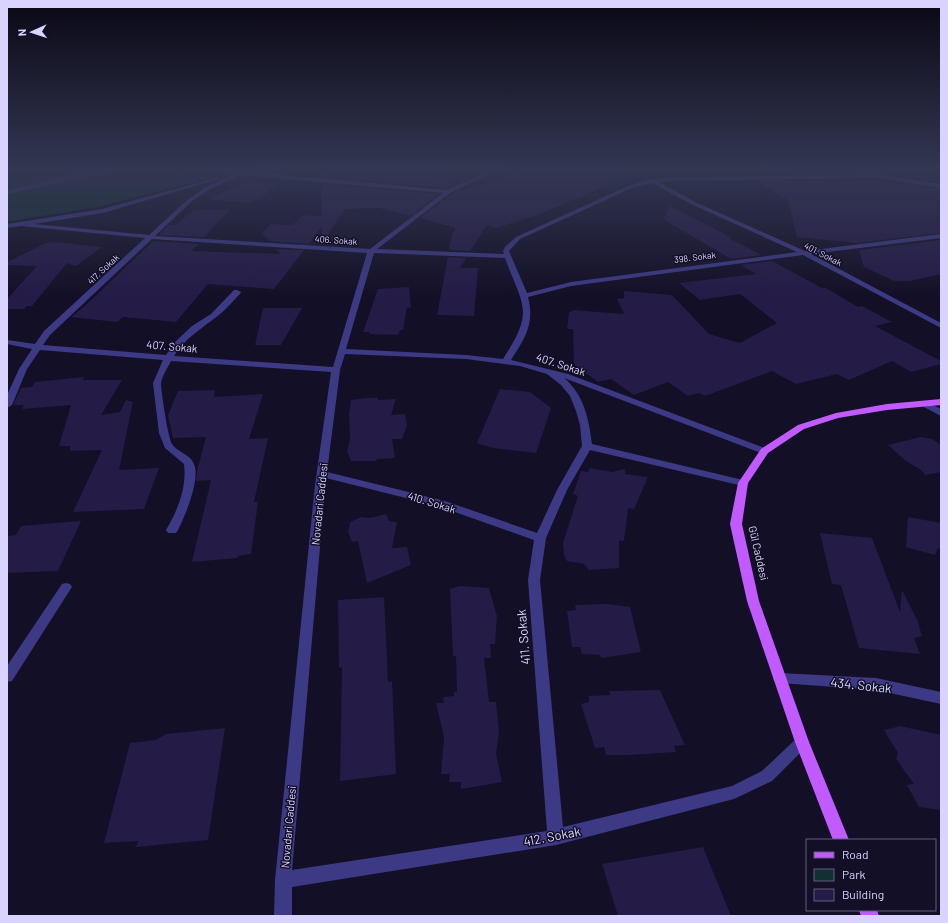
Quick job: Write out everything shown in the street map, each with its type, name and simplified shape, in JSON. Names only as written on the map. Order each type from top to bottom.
[{"type":"main road","name":"Gül Caddesi","points":[[840,839],[802,742],[753,601],[736,524],[743,484],[764,451],[801,427],[836,416],[887,407],[941,402]]},
{"type":"street","points":[[7,226],[103,211]]},
{"type":"street","name":"417. Sokak","points":[[7,405],[23,369],[47,333],[178,211]]},
{"type":"street","points":[[371,251],[423,211]]},
{"type":"street","points":[[506,362],[527,326],[528,304],[507,256],[507,248],[518,238],[577,211]]},
{"type":"street","name":"401. Sokak","points":[[711,211],[804,253],[941,326]]},
{"type":"street","name":"406. Sokak","points":[[21,224],[150,237],[371,251],[507,256]]},
{"type":"street","name":"398. Sokak","points":[[525,296],[571,284],[941,236]]},
{"type":"street","name":"Novadari Caddesi","points":[[282,916],[283,880],[322,474],[336,370],[371,251]]},
{"type":"street","points":[[172,530],[178,521],[183,507],[191,472],[189,463],[168,446],[164,433],[157,383],[168,358],[179,343],[195,328],[219,311],[237,292]]},
{"type":"street","name":"407. Sokak","points":[[7,342],[37,347],[336,370]]},
{"type":"street","name":"407. Sokak","points":[[341,351],[466,357],[506,362],[549,371],[764,451]]},
{"type":"street","points":[[549,371],[564,383],[574,396],[581,411],[585,425],[587,446],[743,484]]},
{"type":"street","points":[[925,404],[941,413]]},
{"type":"street","name":"411. Sokak","points":[[556,836],[534,580],[540,538],[562,490],[587,446]]},
{"type":"street","name":"410. Sokak","points":[[322,474],[440,503],[540,538]]},
{"type":"street","points":[[7,677],[66,587]]},
{"type":"street","name":"434. Sokak","points":[[780,678],[876,684],[941,698]]},
{"type":"street","name":"412. Sokak","points":[[283,880],[556,836],[734,792],[767,776],[802,742]]},
{"type":"green space","points":[[7,211],[73,211],[7,222]]},
{"type":"building","points":[[193,211],[229,211],[204,237],[159,235],[169,225],[175,225]]},
{"type":"building","points":[[322,211],[344,211],[322,243],[322,226],[309,244],[269,241],[262,233],[271,224],[292,225],[303,215],[322,216]]},
{"type":"building","points":[[391,211],[417,211],[411,216]]},
{"type":"building","points":[[429,211],[547,211],[496,228],[487,225],[470,251],[449,250],[452,235],[456,228],[420,218]]},
{"type":"building","points":[[667,211],[680,211],[731,237],[729,238],[762,255],[731,259],[663,219]]},
{"type":"building","points":[[791,211],[941,211],[941,233],[857,243],[797,237]]},
{"type":"building","points":[[941,240],[941,274],[910,281],[894,281],[864,267],[859,250]]},
{"type":"building","points":[[153,241],[199,244],[191,251],[281,254],[276,249],[304,250],[274,289],[208,284],[176,322],[123,317],[117,322],[71,317],[86,305]]},
{"type":"building","points":[[55,242],[102,247],[76,266],[67,263],[32,306],[27,306],[24,309],[7,309],[7,299],[37,266],[7,265],[7,262],[46,243]]},
{"type":"building","points":[[448,257],[466,258],[460,268],[478,268],[474,316],[437,315]]},
{"type":"building","points":[[772,261],[822,288],[826,288],[858,307],[862,306],[892,322],[875,326],[941,361],[941,364],[911,372],[892,361],[849,380],[837,374],[796,384],[772,371],[705,396],[699,393],[688,396],[668,382],[634,395],[611,379],[598,382],[574,364],[573,329],[567,329],[569,312],[573,310],[624,314],[617,299],[624,298],[624,291],[672,295],[709,334],[740,343],[777,323],[740,294],[700,300],[679,283],[756,274],[741,265]]},
{"type":"building","points":[[409,287],[411,308],[407,307],[403,330],[400,330],[398,335],[369,334],[370,332],[363,332],[378,289]]},
{"type":"building","points":[[263,308],[302,308],[281,345],[255,345]]},
{"type":"building","points":[[84,377],[83,380],[122,380],[101,415],[120,412],[126,400],[133,402],[119,470],[159,468],[144,509],[73,512],[102,450],[70,451],[70,446],[59,446],[71,405],[22,409],[24,405],[13,405],[21,388],[32,387],[35,382]]},
{"type":"building","points":[[500,389],[530,392],[551,408],[536,453],[493,448],[477,443]]},
{"type":"building","points":[[215,390],[214,397],[263,394],[249,439],[268,438],[254,502],[258,502],[251,554],[238,556],[237,558],[192,562],[211,480],[196,481],[197,471],[206,437],[173,438],[168,415],[178,391]]},
{"type":"building","points":[[378,398],[378,400],[396,399],[391,415],[405,414],[407,425],[402,439],[392,439],[395,458],[377,459],[376,461],[351,461],[347,451],[350,439],[349,414],[351,400]]},
{"type":"building","points":[[921,437],[932,439],[941,445],[941,472],[925,475],[921,470],[906,461],[888,445]]},
{"type":"building","points":[[590,468],[612,472],[625,469],[625,474],[648,477],[634,509],[628,508],[624,541],[619,540],[619,568],[589,570],[584,564],[567,561],[564,555],[563,543],[578,496],[573,494],[581,471],[588,472]]},
{"type":"building","points":[[386,514],[389,521],[397,522],[392,548],[407,547],[411,565],[367,583],[358,541],[352,542],[348,532],[350,522],[361,517],[370,518]]},
{"type":"building","points":[[908,517],[941,523],[941,549],[938,548],[935,555],[906,547]]},
{"type":"building","points":[[81,521],[58,571],[7,573],[7,536],[16,535],[21,526]]},
{"type":"building","points":[[820,533],[872,538],[900,612],[902,590],[918,622],[922,636],[914,638],[920,654],[859,648],[841,585],[832,584]]},
{"type":"building","points":[[460,586],[489,588],[497,616],[495,644],[490,644],[491,658],[484,658],[489,702],[496,702],[499,732],[496,754],[502,782],[461,789],[461,782],[449,782],[450,774],[441,774],[444,737],[436,703],[444,703],[443,697],[454,696],[454,692],[457,692],[456,656],[453,656],[450,589]]},
{"type":"building","points":[[384,597],[388,682],[392,681],[396,774],[340,781],[342,667],[339,668],[338,600]]},
{"type":"building","points":[[607,604],[630,607],[641,652],[601,658],[600,655],[582,654],[580,647],[572,647],[567,611],[576,610],[575,605]]},
{"type":"building","points":[[660,690],[685,745],[674,746],[676,752],[628,755],[606,755],[604,747],[595,748],[581,704],[589,702],[589,696],[610,695],[609,691]]},
{"type":"building","points":[[900,726],[941,735],[941,810],[919,807],[907,785],[914,784],[896,759],[898,753],[884,730]]},
{"type":"building","points":[[225,728],[208,840],[136,847],[138,841],[104,843],[130,743],[156,740],[166,734]]},
{"type":"building","points":[[703,847],[731,916],[618,916],[602,864]]}]
